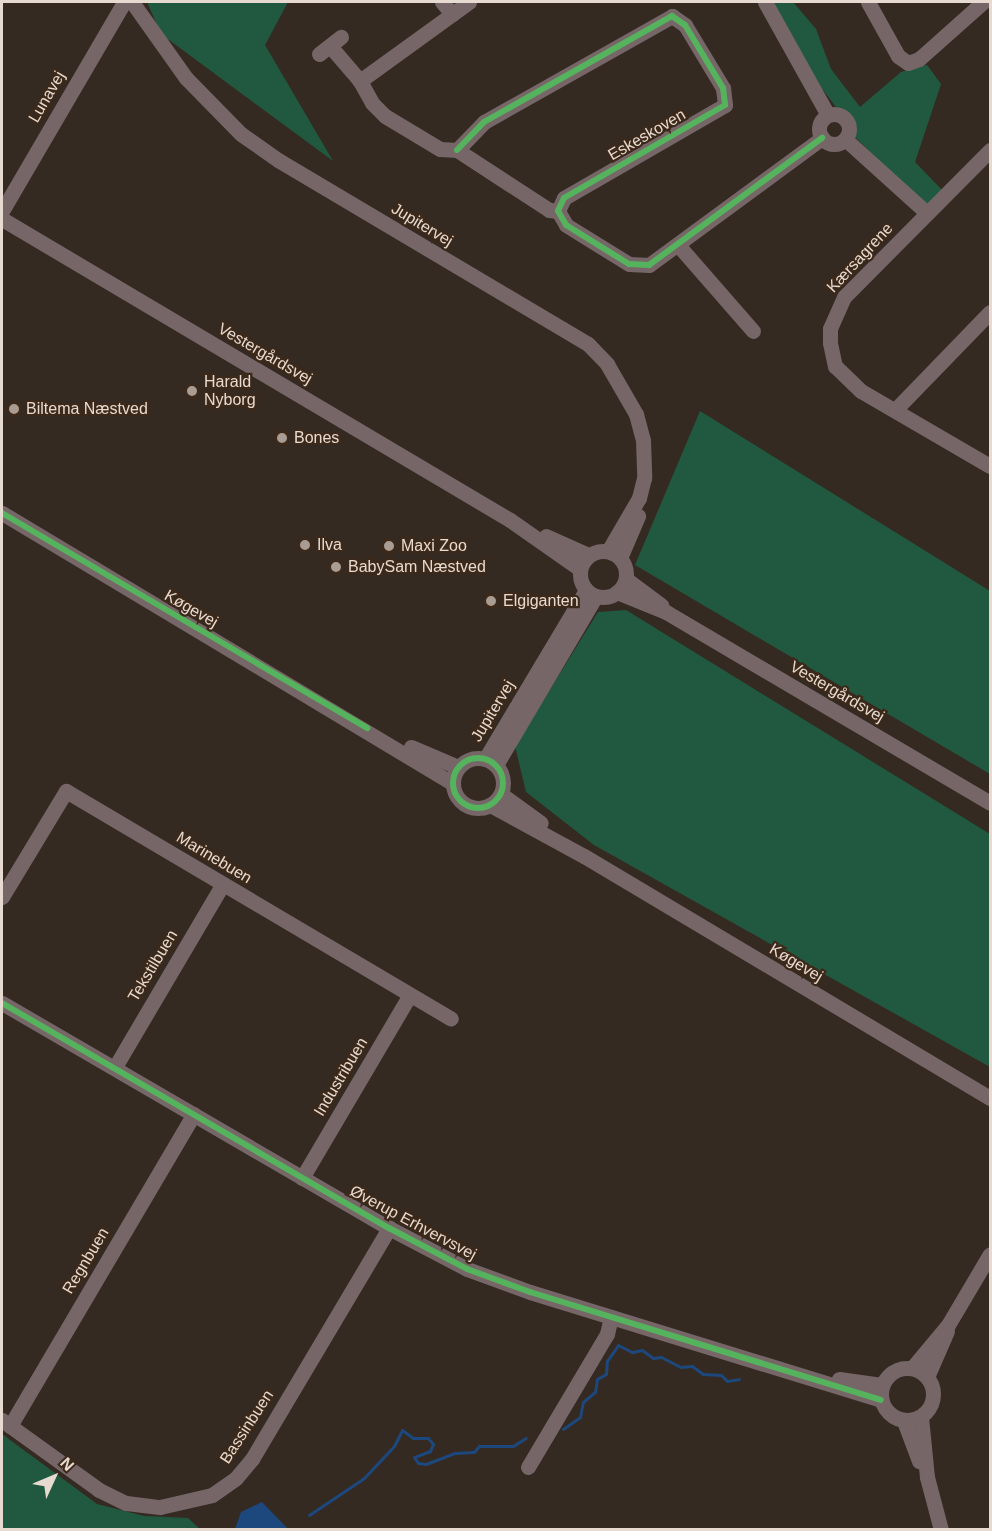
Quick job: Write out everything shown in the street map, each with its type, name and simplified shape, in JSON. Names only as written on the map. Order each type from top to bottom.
[{"type":"street","name":"Lunavej","points":[[2,211],[123,2]]},
{"type":"street","name":"Jupitervej","points":[[132,2],[186,78],[241,134],[278,160],[588,344],[607,364],[636,414],[643,440],[644,478],[639,498],[614,554]]},
{"type":"street","points":[[442,2],[452,14]]},
{"type":"street","points":[[360,81],[469,2]]},
{"type":"street","points":[[765,2],[828,115],[845,119],[849,127],[845,139]]},
{"type":"street","points":[[868,2],[898,56],[908,63],[919,59],[983,2]]},
{"type":"street","name":"Eskeskoven","points":[[457,150],[484,122],[664,20],[679,18],[723,88],[724,105],[569,195],[558,211]]},
{"type":"street","points":[[330,46],[360,81],[372,103],[385,116],[440,149],[457,150],[549,210],[558,211],[566,225],[636,267],[649,265],[678,245],[822,138]]},
{"type":"street","points":[[828,115],[819,128],[822,138],[831,143],[845,139]]},
{"type":"street","points":[[845,139],[927,213]]},
{"type":"street","name":"Kærsagrene","points":[[990,150],[844,297],[830,328],[835,366],[861,391],[990,466]]},
{"type":"street","name":"Vestergårdsvej","points":[[2,219],[584,562]]},
{"type":"street","points":[[678,245],[753,331]]},
{"type":"street","points":[[895,410],[990,312]]},
{"type":"street","name":"Køgevej","points":[[2,513],[366,728],[452,783]]},
{"type":"street","points":[[614,554],[626,579],[617,592],[591,593],[584,562],[614,554]]},
{"type":"street","name":"Vestergårdsvej","points":[[626,579],[666,612]]},
{"type":"street","name":"Vestergårdsvej","points":[[617,592],[666,612],[990,803]]},
{"type":"street","name":"Jupitervej","points":[[490,762],[591,593]]},
{"type":"street","name":"Køgevej","points":[[366,728],[458,767]]},
{"type":"street","points":[[473,758],[490,762],[502,776],[496,800],[476,808],[462,803],[452,783],[458,767],[473,758]]},
{"type":"street","name":"Marinebuen","points":[[2,897],[66,791],[451,1019]]},
{"type":"street","name":"Køgevej","points":[[496,800],[584,856],[990,1098]]},
{"type":"street","name":"Tekstilbuen","points":[[115,1067],[223,884]]},
{"type":"street","name":"Industribuen","points":[[302,1178],[410,995]]},
{"type":"street","name":"Øverup Erhvervsvej","points":[[2,1005],[115,1067],[389,1228],[467,1269],[611,1317],[800,1374],[882,1393]]},
{"type":"street","name":"Regnbuen","points":[[6,1423],[194,1114]]},
{"type":"street","name":"Bassinbuen","points":[[6,1423],[99,1490],[126,1503],[160,1507],[212,1495],[236,1478],[252,1459],[389,1228]]},
{"type":"street","points":[[927,1377],[948,1325],[990,1254]]},
{"type":"street","points":[[528,1467],[607,1334],[611,1317]]},
{"type":"street","points":[[912,1368],[927,1377],[932,1385],[932,1403],[921,1417],[904,1420],[890,1414],[882,1393],[891,1373],[912,1368],[948,1325]]},
{"type":"street","points":[[921,1417],[927,1477]]},
{"type":"street","points":[[904,1420],[927,1477],[941,1530]]},
{"type":"green space","points":[[147,2],[288,2],[265,45],[333,161],[161,34]]},
{"type":"green space","points":[[771,2],[793,2],[816,29],[831,69],[860,107],[901,72],[927,65],[941,84],[915,162],[943,191],[928,208],[856,138],[850,114],[836,107],[813,77]]},
{"type":"green space","points":[[700,411],[990,591],[990,774],[635,565]]},
{"type":"green space","points":[[626,610],[990,834],[990,1067],[594,845],[526,792],[515,746],[598,612]]},
{"type":"green space","points":[[2,1434],[97,1504],[144,1516],[188,1518],[200,1529],[2,1529]]},
{"type":"water","points":[[262,1502],[288,1529],[235,1529],[241,1512]]},
{"type":"waterway","points":[[563,1429],[580,1417],[583,1402],[595,1392],[597,1379],[606,1374],[607,1361],[618,1345],[632,1352],[642,1350],[653,1358],[661,1357],[681,1367],[692,1366],[703,1374],[721,1375],[727,1381],[739,1379]]},
{"type":"waterway","points":[[309,1515],[364,1478],[394,1446],[402,1430],[413,1438],[428,1438],[433,1444],[430,1451],[414,1457],[418,1463],[426,1464],[455,1453],[474,1452],[479,1446],[513,1446],[526,1438]]},
{"type":"cycle path","points":[[457,150],[484,122],[672,16],[685,25],[723,88],[725,105],[564,198],[558,211],[566,225],[629,264],[649,265],[822,138]]},
{"type":"cycle path","points":[[2,513],[367,728]]},
{"type":"cycle path","points":[[473,758],[483,758],[496,765],[503,778],[503,783],[503,788],[496,801],[483,808],[473,808],[464,804],[457,797],[453,788],[453,778],[457,769],[464,762],[473,758]]},
{"type":"cycle path","points":[[2,1003],[389,1228],[467,1269],[530,1292],[881,1400]]},
{"type":"place","name":"Harald Nyborg","points":[[192,391]]},
{"type":"place","name":"Biltema Næstved","points":[[14,409]]},
{"type":"place","name":"Bones","points":[[282,438]]},
{"type":"place","name":"Ilva","points":[[305,545]]},
{"type":"place","name":"Maxi Zoo","points":[[389,546]]},
{"type":"place","name":"BabySam Næstved","points":[[336,567]]},
{"type":"place","name":"Elgiganten","points":[[491,601]]}]
